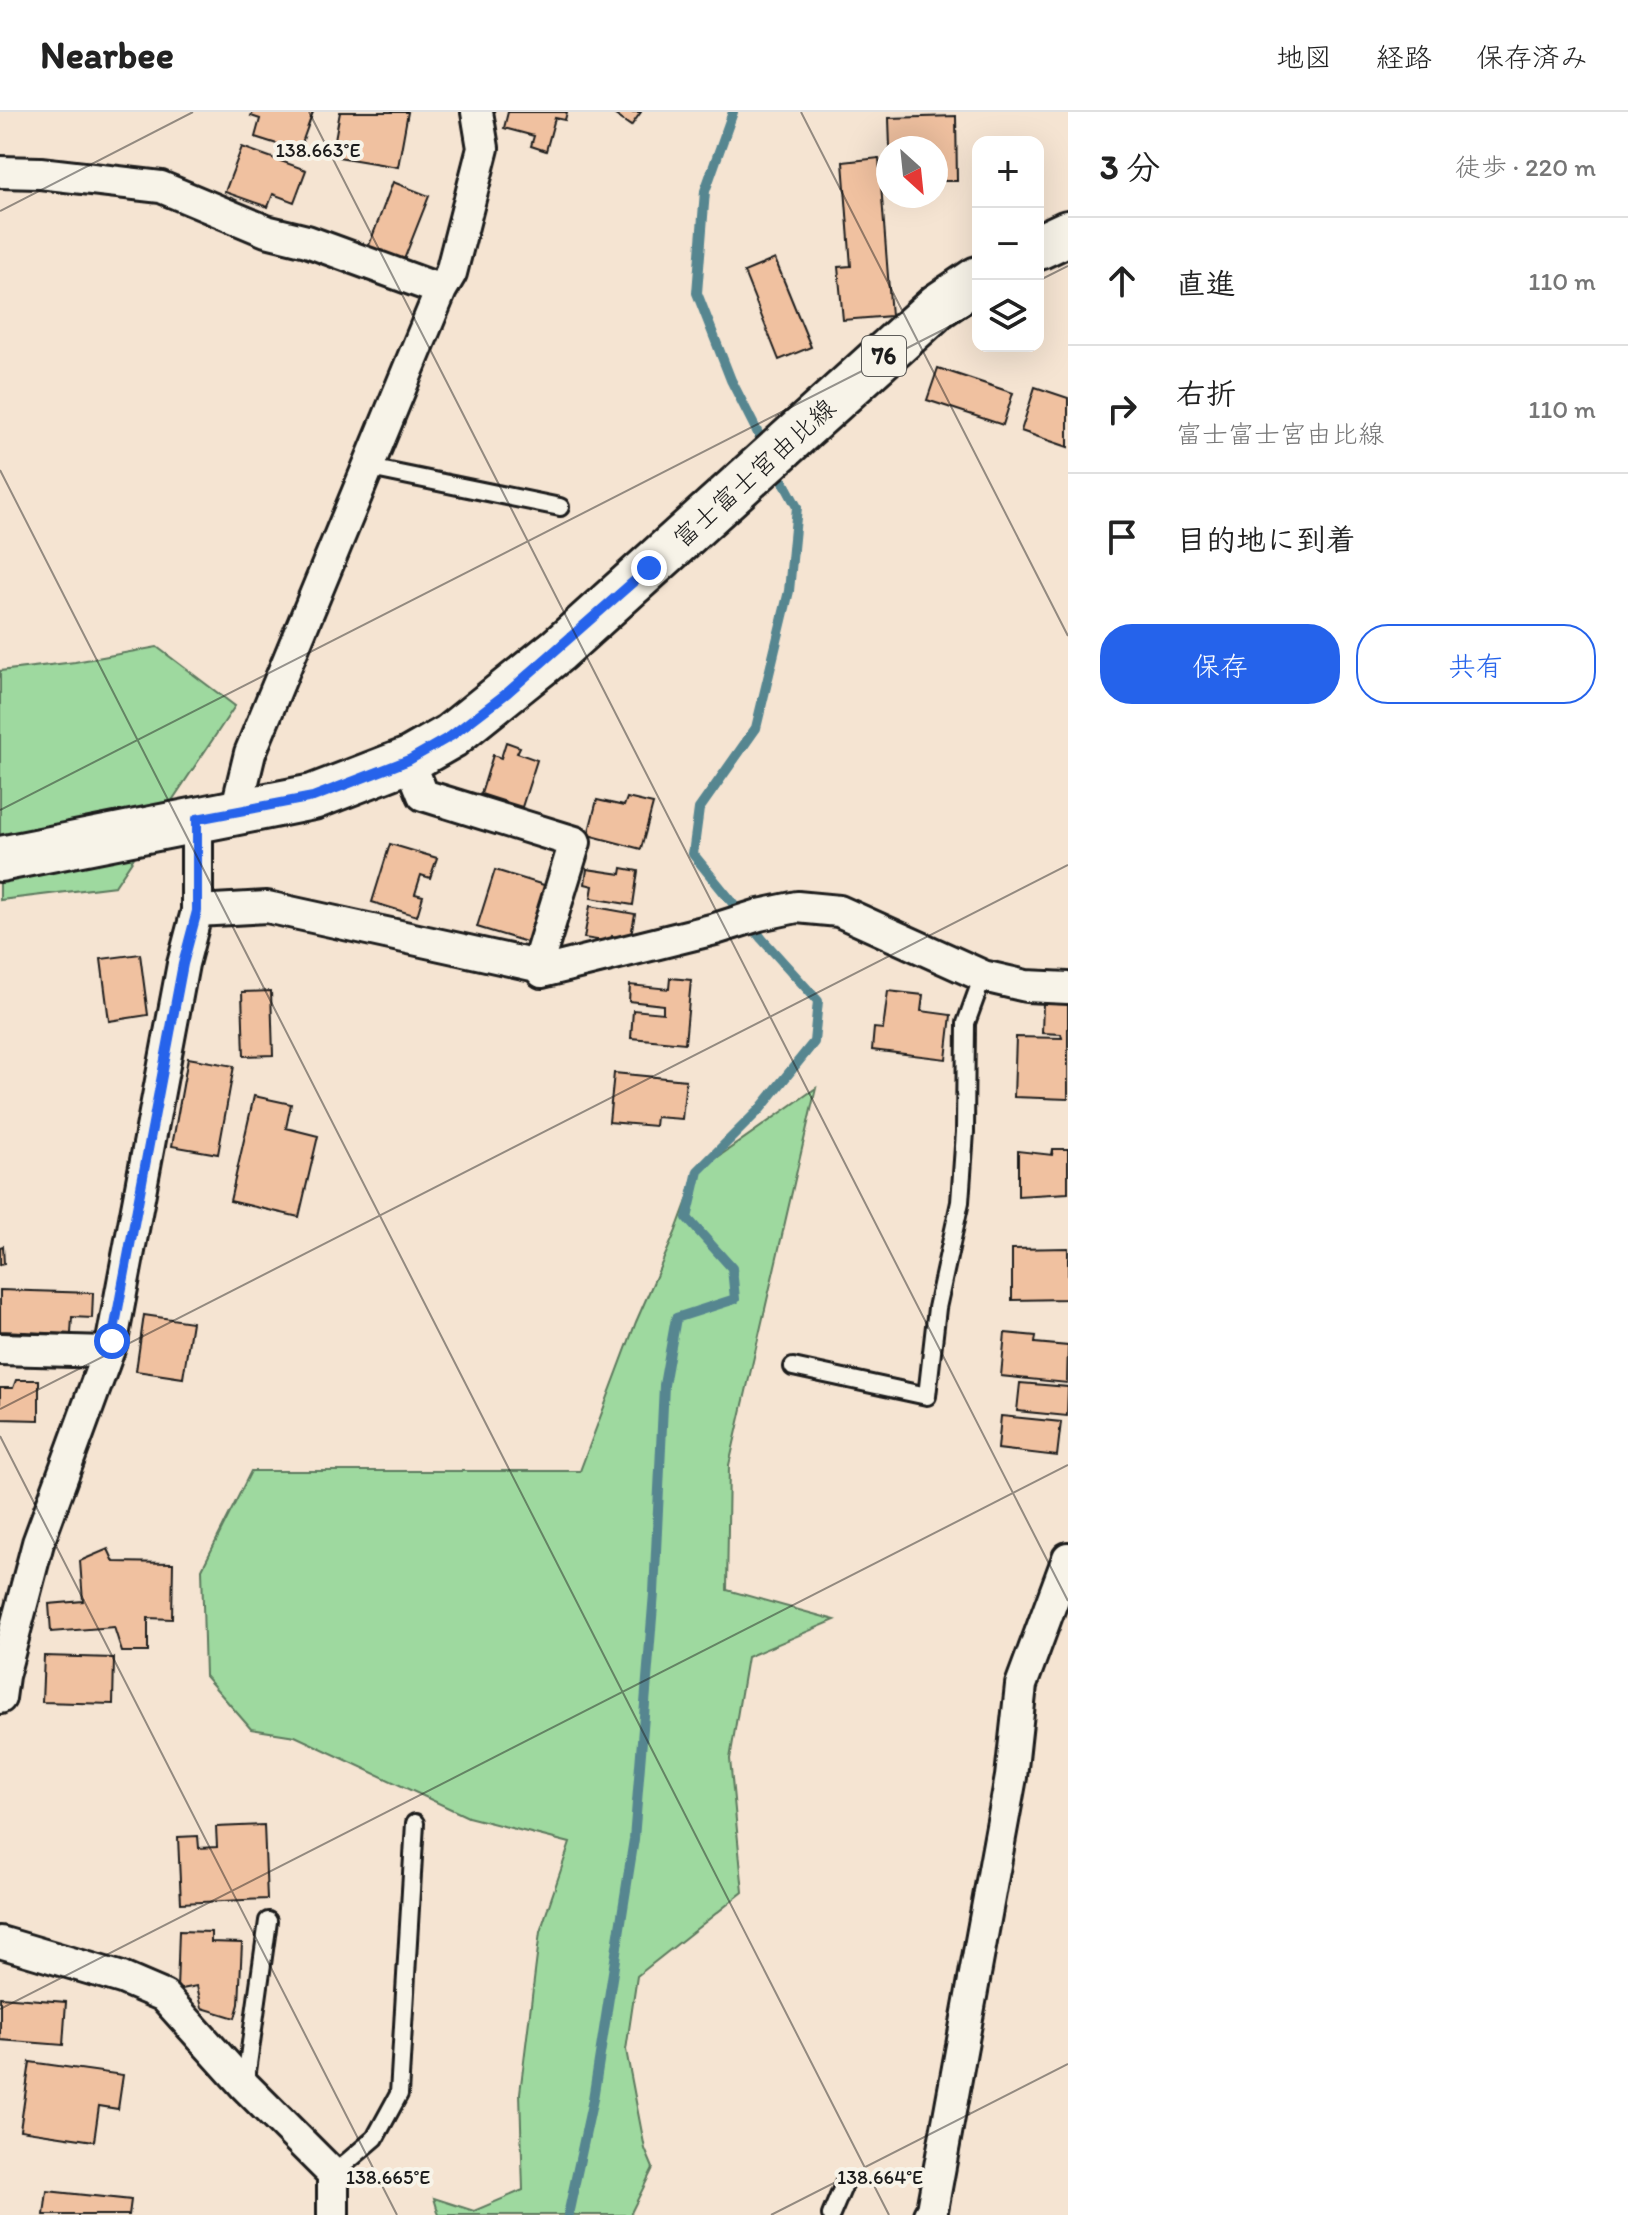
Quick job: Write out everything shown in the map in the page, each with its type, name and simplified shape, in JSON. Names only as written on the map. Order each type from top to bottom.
[{"type":"main road","points":[[1044,244],[1068,233]]},
{"type":"main road","name":"富士富士宮由比線","points":[[0,859],[313,797],[409,760],[451,736],[507,693],[938,306],[977,280]]},
{"type":"street","points":[[0,1698],[38,1543],[108,1352],[183,964],[217,815],[250,753],[441,290],[451,273],[483,148],[477,112]]},
{"type":"street","points":[[0,172],[40,173],[161,187],[266,231],[307,241],[441,290]]},
{"type":"street","points":[[409,760],[423,795],[575,842],[537,966]]},
{"type":"street","points":[[197,911],[267,907],[537,966],[542,972],[797,907],[839,911],[983,976],[1026,986],[1068,988]]},
{"type":"street","points":[[0,1349],[108,1352]]},
{"type":"street","points":[[929,2215],[1011,1777],[1021,1685],[1068,1558]]},
{"type":"street","points":[[0,1942],[122,1978],[164,1996],[245,2086],[333,2174],[333,2215]]},
{"type":"lane","points":[[370,468],[560,507]]},
{"type":"lane","points":[[793,1367],[927,1396],[937,1308],[960,1202],[965,1132],[966,1023],[983,976]]},
{"type":"lane","points":[[333,2174],[375,2138],[399,2094],[415,1823]]},
{"type":"lane","points":[[245,2086],[268,1921]]},
{"type":"lane","points":[[831,2215],[845,2182]]},
{"type":"green space","points":[[157,647],[235,706],[115,886],[0,900],[0,671],[75,662]]},
{"type":"green space","points":[[816,1088],[729,1465],[727,1590],[835,1620],[747,1657],[730,1759],[743,1892],[637,1976],[626,2050],[645,2149],[653,2168],[630,2215],[439,2215],[434,2198],[474,2211],[523,2190],[520,2093],[540,1932],[570,1843],[468,1817],[295,1736],[251,1729],[205,1676],[202,1569],[251,1471],[580,1471],[636,1322],[698,1171]]},
{"type":"building","points":[[253,112],[313,112],[299,151],[255,137],[260,119],[251,116]]},
{"type":"building","points":[[340,112],[408,112],[398,167],[332,156]]},
{"type":"building","points":[[508,112],[567,112],[565,120],[555,118],[546,151],[531,146],[534,136],[504,128]]},
{"type":"building","points":[[611,112],[641,112],[631,126]]},
{"type":"building","points":[[956,116],[957,181],[948,181],[948,136],[890,136],[889,118]]},
{"type":"building","points":[[242,147],[306,170],[294,202],[273,194],[268,207],[225,192]]},
{"type":"building","points":[[876,158],[876,208],[883,208],[891,316],[843,320],[838,267],[851,266],[843,162]]},
{"type":"building","points":[[393,182],[429,196],[403,262],[368,248]]},
{"type":"building","points":[[775,259],[811,347],[779,360],[744,272]]},
{"type":"building","points":[[938,368],[1013,393],[1003,425],[927,400]]},
{"type":"building","points":[[1035,387],[1068,398],[1068,447],[1021,431]]},
{"type":"building","points":[[506,742],[520,747],[517,753],[537,760],[522,807],[481,794],[493,755],[501,758]]},
{"type":"building","points":[[627,798],[653,804],[641,849],[588,835],[597,800],[624,806]]},
{"type":"building","points":[[390,844],[437,858],[430,878],[421,875],[415,894],[423,896],[417,916],[372,902]]},
{"type":"building","points":[[622,868],[638,871],[633,905],[591,898],[593,886],[585,884],[587,869],[621,874]]},
{"type":"building","points":[[495,870],[547,886],[530,943],[477,927]]},
{"type":"building","points":[[590,906],[635,914],[630,940],[612,936],[610,942],[584,938]]},
{"type":"building","points":[[140,954],[148,1015],[109,1021],[101,959]]},
{"type":"building","points":[[670,978],[691,980],[685,1043],[631,1038],[633,1010],[663,1013],[663,1005],[629,1001],[630,985],[669,989]]},
{"type":"building","points":[[271,991],[273,1055],[244,1056],[242,992]]},
{"type":"building","points":[[888,991],[923,995],[921,1011],[951,1015],[946,1059],[872,1050],[874,1028],[883,1029]]},
{"type":"building","points":[[1043,1003],[1068,1004],[1068,1099],[1014,1097],[1016,1037],[1062,1038],[1061,1034],[1042,1033]]},
{"type":"building","points":[[188,1058],[234,1066],[218,1154],[172,1146]]},
{"type":"building","points":[[614,1073],[686,1080],[682,1119],[656,1117],[655,1126],[609,1122]]},
{"type":"building","points":[[254,1096],[291,1104],[286,1128],[318,1136],[299,1217],[230,1201]]},
{"type":"building","points":[[1053,1149],[1068,1149],[1068,1193],[1018,1196],[1018,1151],[1052,1155]]},
{"type":"building","points":[[3,1246],[4,1264],[0,1265],[0,1247]]},
{"type":"building","points":[[1068,1248],[1068,1299],[1012,1300],[1012,1249]]},
{"type":"building","points":[[0,1290],[93,1293],[92,1318],[72,1317],[71,1334],[0,1331]]},
{"type":"building","points":[[144,1315],[192,1322],[183,1378],[136,1371]]},
{"type":"building","points":[[1005,1333],[1036,1336],[1035,1343],[1068,1346],[1067,1383],[1001,1376]]},
{"type":"building","points":[[16,1380],[39,1380],[39,1420],[0,1419],[0,1388],[13,1388]]},
{"type":"building","points":[[1020,1383],[1068,1387],[1067,1416],[1017,1411]]},
{"type":"building","points":[[1001,1416],[1061,1422],[1057,1456],[998,1449]]},
{"type":"building","points":[[108,1549],[114,1562],[173,1563],[172,1619],[148,1618],[148,1652],[122,1652],[114,1627],[51,1632],[49,1604],[83,1601],[80,1561]]},
{"type":"building","points":[[44,1656],[114,1658],[113,1704],[42,1702]]},
{"type":"building","points":[[264,1825],[267,1899],[181,1903],[178,1837],[198,1836],[199,1848],[217,1847],[216,1827]]},
{"type":"building","points":[[179,1931],[211,1932],[211,1942],[242,1943],[239,2004],[235,2018],[202,2008],[197,1986],[177,1990]]},
{"type":"building","points":[[0,1997],[66,2002],[63,2045],[0,2040]]},
{"type":"building","points":[[30,2062],[123,2075],[118,2109],[99,2106],[94,2141],[20,2130]]},
{"type":"building","points":[[47,2191],[131,2200],[129,2215],[44,2215]]},
{"type":"waterway","points":[[733,112],[705,191],[697,293],[731,380],[765,447]]},
{"type":"waterway","points":[[568,2215],[593,2099],[634,1839],[654,1593],[664,1385],[676,1318],[735,1299],[732,1268],[687,1218],[698,1171],[760,1109],[814,1042],[818,1001],[762,939],[693,854],[699,809],[756,728],[789,591],[797,507],[776,468]]},
{"type":"route","points":[[112,1341],[183,964],[197,911],[197,819],[313,797],[409,760],[451,736],[507,693],[649,568]]}]
